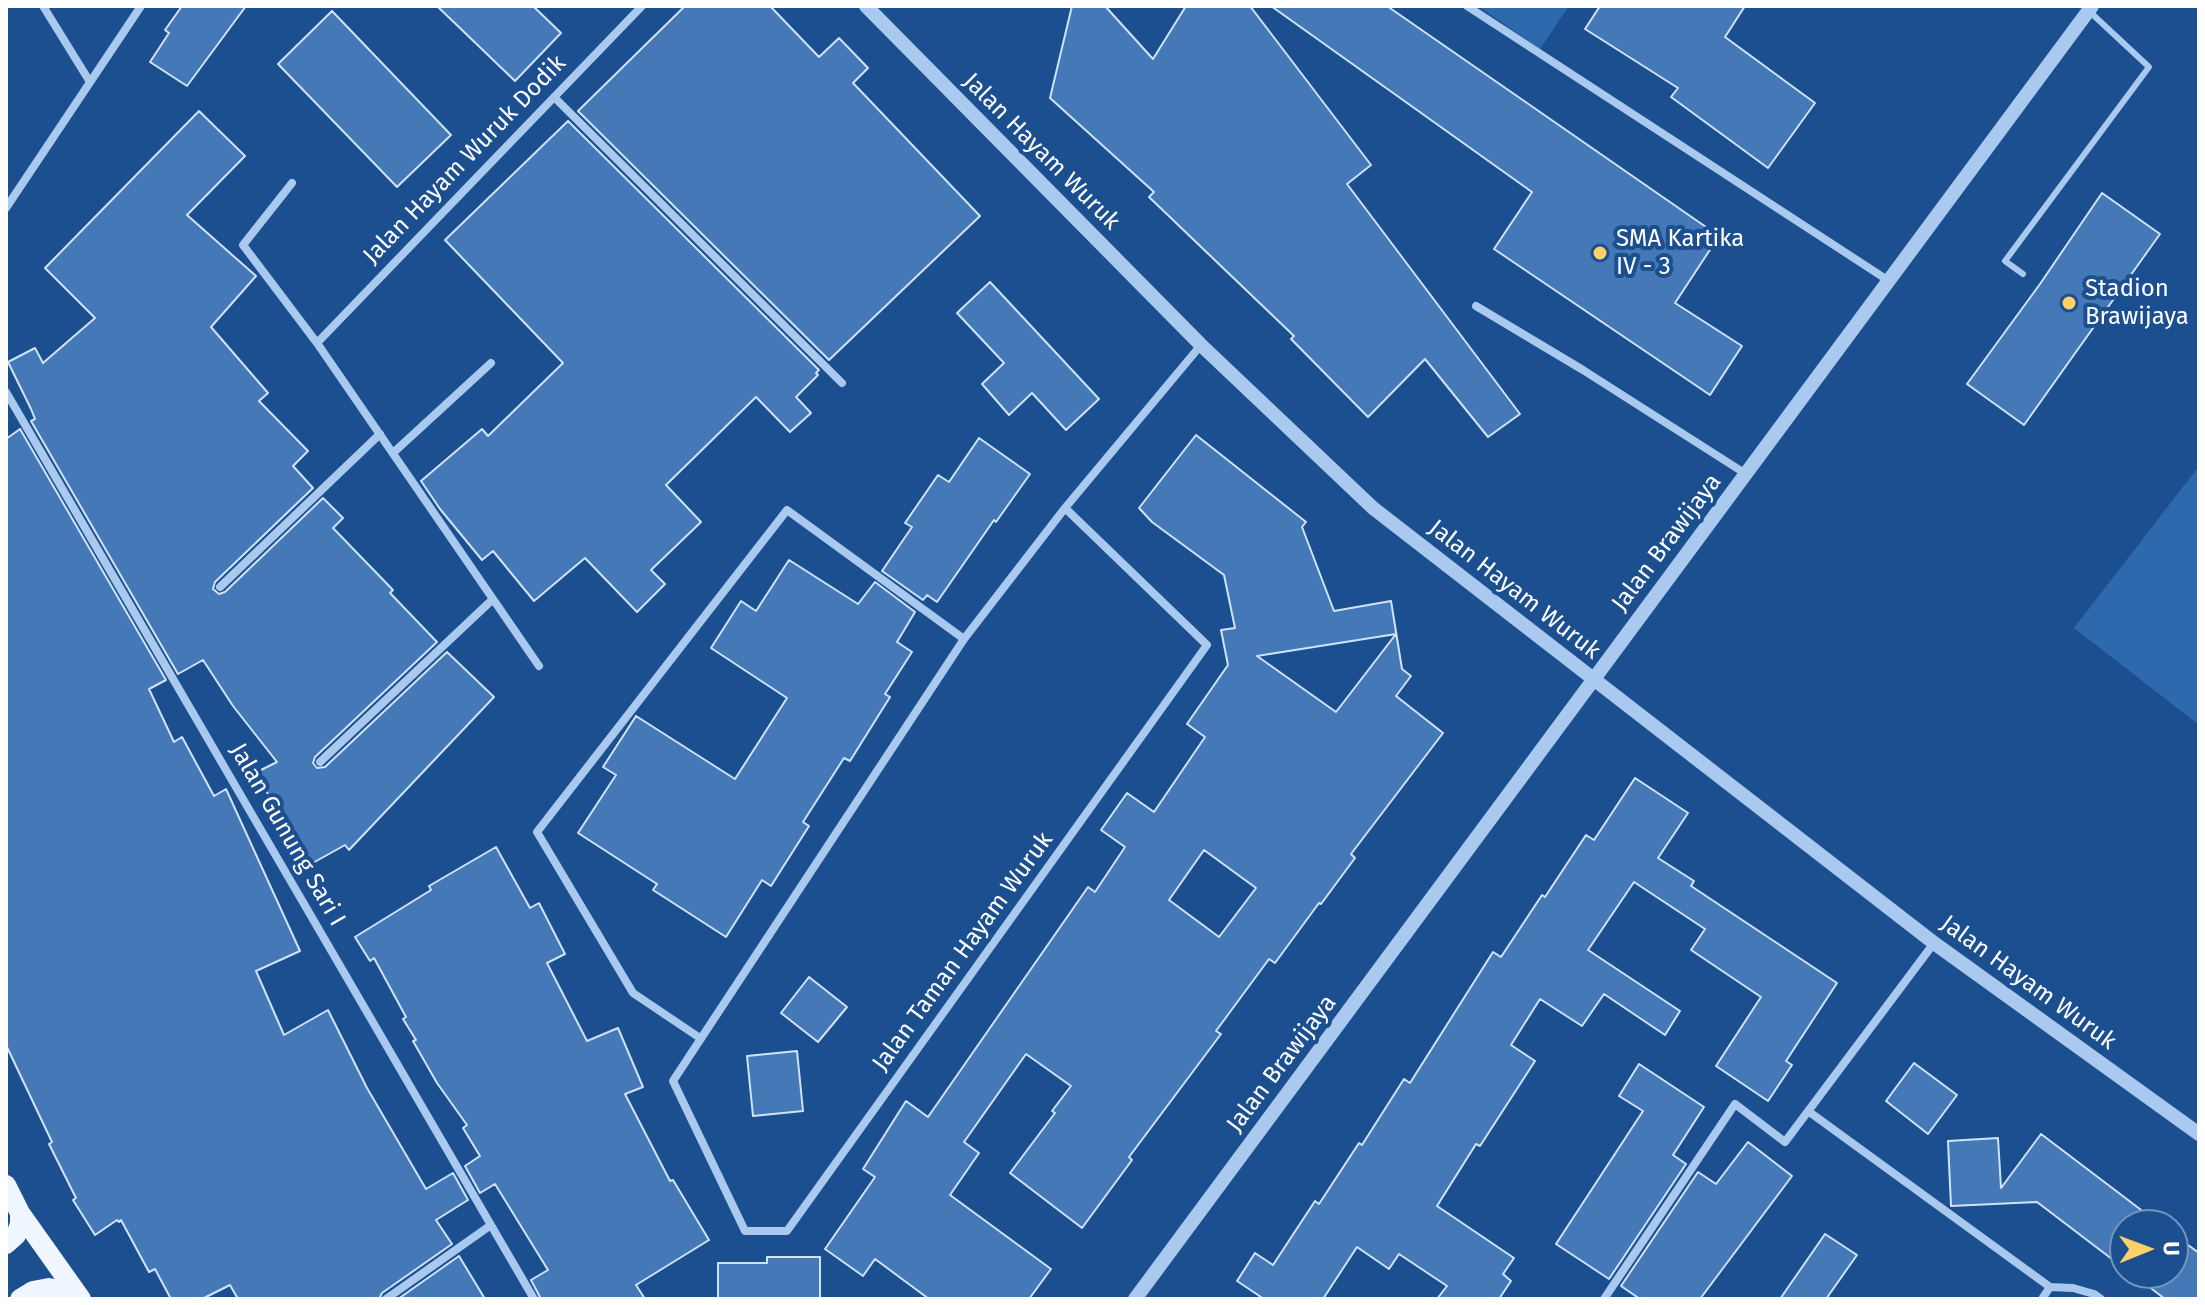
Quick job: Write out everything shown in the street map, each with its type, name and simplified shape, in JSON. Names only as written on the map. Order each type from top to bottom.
[{"type":"main road","points":[[6,1185],[20,1213],[80,1299]]},
{"type":"main road","points":[[6,1244],[16,1235],[20,1213]]},
{"type":"main road","points":[[20,1299],[33,1291],[49,1288],[65,1291],[80,1299]]},
{"type":"street","points":[[43,6],[90,82]]},
{"type":"street","points":[[6,208],[141,6]]},
{"type":"street","name":"Jalan Hayam Wuruk Dodik","points":[[317,343],[642,6]]},
{"type":"street","name":"Jalan Hayam Wuruk","points":[[866,6],[1201,345],[1373,508],[1934,943],[2199,1134]]},
{"type":"street","points":[[1467,6],[1889,281]]},
{"type":"street","name":"Jalan Brawijaya","points":[[1135,1299],[2090,8]]},
{"type":"street","points":[[554,97],[842,383]]},
{"type":"street","points":[[292,183],[243,245],[317,343],[539,666]]},
{"type":"street","points":[[1476,306],[1746,474]]},
{"type":"street","name":"Jalan Taman Hayam Wuruk","points":[[1065,508],[1207,645],[787,1231],[745,1231],[673,1081],[964,639],[1065,508],[1201,345]]},
{"type":"street","points":[[393,453],[491,363]]},
{"type":"street","name":"Jalan Gunung Sari I","points":[[6,392],[534,1299]]},
{"type":"street","points":[[220,587],[380,434]]},
{"type":"street","points":[[700,1038],[633,993],[537,832],[787,510],[964,639]]},
{"type":"street","points":[[320,762],[493,599]]},
{"type":"street","points":[[1604,1299],[1735,1104],[1785,1142],[1934,943]]},
{"type":"street","points":[[1808,1111],[2050,1287],[2073,1288],[2101,1299]]},
{"type":"street","points":[[386,1299],[491,1225]]},
{"type":"street","points":[[2042,1299],[2050,1287]]},
{"type":"lane","points":[[2023,274],[2005,261],[2149,67],[2090,8]]},
{"type":"shaded area","points":[[1478,6],[1569,6],[1540,49]]},
{"type":"shaded area","points":[[2199,466],[2199,725],[2074,628]]},
{"type":"building","points":[[182,6],[246,6],[187,86],[150,62],[169,33],[165,30]]},
{"type":"building","points":[[437,6],[533,6],[561,33],[515,81]]},
{"type":"building","points":[[685,6],[770,6],[819,57],[839,38],[868,68],[853,83],[980,216],[829,360],[578,111]]},
{"type":"building","points":[[1072,6],[1105,6],[1153,59],[1186,6],[1250,6],[1371,165],[1347,184],[1520,414],[1488,437],[1425,359],[1368,417],[1291,339],[1294,336],[1149,197],[1154,192],[1050,98]]},
{"type":"building","points":[[1271,6],[1387,6],[1719,236],[1675,303],[1742,346],[1710,395],[1494,249],[1532,192]]},
{"type":"building","points":[[1600,6],[1745,6],[1725,37],[1815,103],[1768,168],[1671,97],[1678,88],[1585,29]]},
{"type":"building","points":[[332,11],[451,135],[397,187],[278,64]]},
{"type":"building","points":[[199,111],[245,156],[187,215],[256,276],[211,327],[268,393],[259,401],[308,451],[293,466],[313,488],[215,582],[213,589],[219,594],[225,592],[323,498],[343,518],[333,528],[393,590],[390,593],[437,642],[315,757],[313,763],[317,768],[325,767],[447,652],[494,697],[349,850],[345,845],[311,864],[255,773],[277,762],[233,706],[203,660],[178,674],[31,421],[35,419],[8,362],[35,348],[43,363],[95,318],[45,268]]},
{"type":"building","points":[[568,121],[819,370],[818,375],[796,397],[811,413],[790,432],[756,397],[666,485],[701,522],[651,570],[665,584],[637,612],[585,558],[534,601],[493,551],[482,560],[421,481],[482,429],[488,436],[563,363],[445,240]]},
{"type":"building","name":"Stadion Brawijaya","points":[[2102,193],[2160,234],[2024,425],[1967,384]]},
{"type":"building","points":[[990,282],[1099,399],[1066,430],[1032,393],[1009,415],[982,384],[1004,363],[957,313]]},
{"type":"building","points":[[20,429],[166,680],[149,689],[174,742],[182,737],[214,796],[226,789],[300,951],[256,971],[284,1035],[328,1010],[367,1088],[426,1189],[453,1173],[468,1200],[436,1220],[452,1244],[382,1293],[379,1299],[238,1299],[230,1285],[202,1299],[171,1299],[155,1269],[149,1272],[121,1220],[95,1235],[73,1200],[76,1198],[49,1144],[52,1142],[6,1045],[6,439]]},
{"type":"building","points":[[1196,435],[1306,522],[1302,527],[1334,611],[1391,601],[1402,669],[1411,676],[1396,696],[1443,733],[1351,854],[1355,858],[1321,904],[1275,963],[1269,959],[1216,1031],[1221,1034],[1129,1157],[1132,1160],[1082,1228],[1010,1173],[1071,1086],[1026,1054],[964,1142],[979,1153],[950,1195],[1051,1269],[1029,1299],[929,1299],[875,1259],[863,1276],[825,1249],[875,1177],[863,1169],[906,1101],[928,1117],[1088,887],[1095,892],[1125,847],[1101,830],[1127,793],[1154,812],[1205,737],[1187,724],[1228,665],[1221,630],[1235,628],[1224,575],[1152,522],[1139,508]],"holes":[[[1396,634],[1336,712],[1257,656]],[[1204,850],[1256,888],[1219,937],[1169,900]]]},
{"type":"building","points":[[979,438],[1030,474],[937,602],[927,595],[923,600],[882,571],[912,527],[905,523],[938,475],[949,482]]},
{"type":"building","points":[[789,560],[858,604],[875,582],[915,612],[897,642],[912,652],[885,694],[890,697],[850,761],[844,758],[803,822],[809,826],[771,886],[762,880],[726,937],[653,890],[657,884],[578,833],[616,775],[603,767],[636,716],[735,779],[787,698],[711,648],[741,601],[756,611]]},
{"type":"building","points":[[1635,778],[1688,813],[1658,858],[1694,881],[1691,886],[1837,983],[1786,1061],[1792,1065],[1768,1101],[1716,1066],[1761,997],[1691,950],[1705,929],[1634,882],[1588,950],[1680,1011],[1665,1035],[1604,994],[1582,1026],[1540,999],[1511,1045],[1535,1061],[1480,1146],[1476,1144],[1437,1206],[1514,1258],[1503,1274],[1511,1281],[1499,1299],[1437,1299],[1447,1286],[1399,1254],[1389,1269],[1357,1247],[1323,1299],[1264,1299],[1237,1281],[1255,1253],[1273,1265],[1315,1201],[1319,1204],[1359,1143],[1362,1145],[1404,1079],[1410,1083],[1493,952],[1501,957],[1586,835],[1594,840]]},
{"type":"building","points":[[496,847],[530,908],[539,903],[565,954],[547,963],[587,1041],[618,1028],[643,1087],[625,1094],[670,1181],[673,1180],[709,1240],[636,1285],[645,1299],[541,1299],[531,1280],[548,1270],[495,1184],[480,1193],[465,1166],[480,1156],[463,1128],[467,1125],[437,1083],[413,1041],[416,1040],[403,1019],[406,1017],[374,958],[370,961],[355,937],[431,890],[429,886]]},
{"type":"building","points":[[809,977],[847,1007],[818,1042],[781,1013]]},
{"type":"building","points":[[797,1051],[803,1111],[753,1116],[747,1056]]},
{"type":"building","points":[[1914,1063],[1957,1095],[1928,1134],[1886,1101]]},
{"type":"building","points":[[1639,1064],[1704,1107],[1673,1155],[1686,1164],[1609,1279],[1556,1244],[1643,1111],[1619,1096]]},
{"type":"building","points":[[2041,1134],[2140,1209],[2109,1209],[2109,1257],[2037,1202],[1951,1206],[1948,1141],[1998,1138],[2001,1188]]},
{"type":"building","points":[[1748,1142],[1792,1176],[1700,1299],[1640,1299],[1621,1286],[1698,1172],[1716,1184]]},
{"type":"building","points":[[1825,1234],[1857,1255],[1826,1299],[1780,1299]]},
{"type":"building","points":[[2189,1246],[2199,1253],[2199,1299],[2165,1299],[2152,1289],[2189,1289]]},
{"type":"building","points":[[459,1256],[485,1299],[398,1299]]},
{"type":"building","points":[[767,1257],[820,1257],[820,1299],[718,1299],[718,1263],[767,1263]]},
{"type":"place","name":"SMA Kartika IV - 3","points":[[1600,253]]},
{"type":"place","name":"Stadion Brawijaya","points":[[2069,303]]}]
